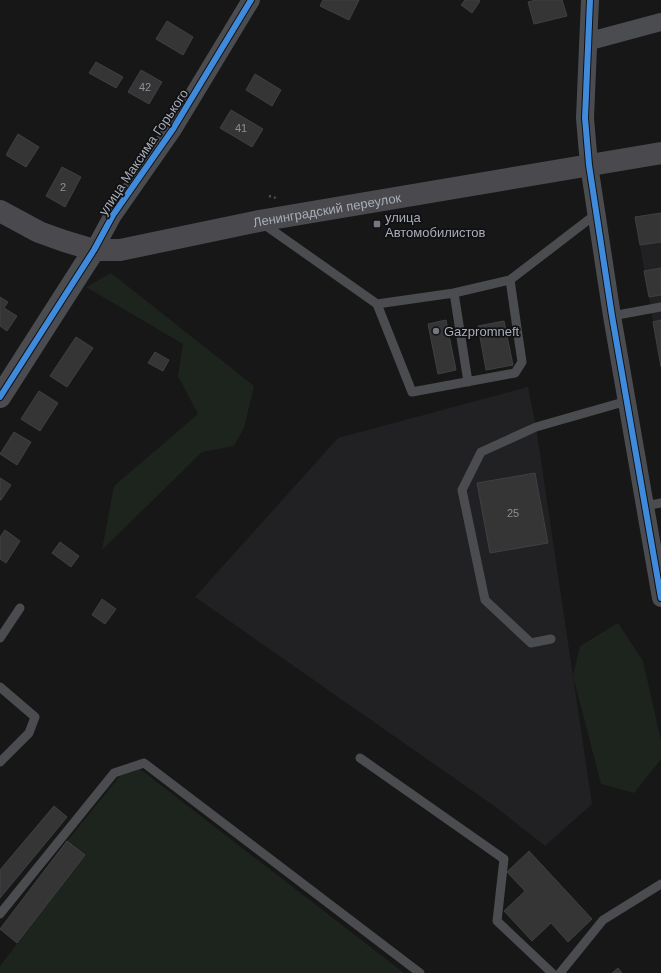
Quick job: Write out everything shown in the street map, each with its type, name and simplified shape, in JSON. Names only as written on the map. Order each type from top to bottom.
[{"type":"main road","name":"Ленинградский переулок","points":[[0,211],[39,232],[94,250],[120,250],[259,221],[661,153]]},
{"type":"street","name":"улица Максима Горького","points":[[0,397],[94,250],[113,215],[173,129],[251,0]]},
{"type":"street","points":[[590,0],[590,41],[586,118],[589,166],[612,316],[627,401],[653,505],[661,598]]},
{"type":"street","points":[[590,41],[661,22]]},
{"type":"lane","points":[[377,304],[454,293],[510,280],[596,214]]},
{"type":"lane","points":[[259,221],[377,304],[412,392],[515,373],[522,362],[510,280]]},
{"type":"lane","points":[[454,293],[468,382]]},
{"type":"lane","points":[[612,316],[661,307]]},
{"type":"lane","points":[[551,639],[531,643],[485,600],[462,490],[482,452],[536,427],[627,401]]},
{"type":"lane","points":[[0,638],[20,608]]},
{"type":"lane","points":[[0,687],[35,717],[29,733],[0,762]]},
{"type":"lane","points":[[360,758],[504,859],[497,921],[552,973]]},
{"type":"lane","points":[[0,914],[114,774],[144,763],[420,973]]},
{"type":"lane","points":[[560,973],[603,920],[661,884]]},
{"type":"shaded area","points":[[661,213],[661,367],[635,217]]},
{"type":"shaded area","points":[[111,273],[254,386],[244,428],[234,446],[202,452],[102,550],[114,486],[198,414],[178,376],[183,344],[86,287]]},
{"type":"shaded area","points":[[528,387],[536,427],[592,804],[545,846],[497,808],[195,597],[338,438]]},
{"type":"shaded area","points":[[618,623],[643,661],[661,741],[661,759],[634,793],[601,784],[573,676],[580,646]]},
{"type":"shaded area","points":[[140,769],[404,973],[0,973],[0,966],[85,855],[67,841],[120,776]]},
{"type":"building","points":[[323,0],[359,0],[349,20],[320,6]]},
{"type":"building","points":[[465,0],[480,1],[472,13],[461,5]]},
{"type":"building","points":[[536,0],[562,0],[567,16],[534,24],[528,2]]},
{"type":"building","points":[[167,21],[193,37],[183,55],[156,39]]},
{"type":"building","points":[[96,62],[123,77],[116,88],[89,73]]},
{"type":"building","points":[[141,70],[162,82],[149,104],[128,92]]},
{"type":"building","points":[[255,74],[281,90],[272,106],[246,90]]},
{"type":"building","points":[[231,110],[263,129],[252,147],[220,128]]},
{"type":"building","points":[[18,134],[39,147],[26,167],[6,155]]},
{"type":"building","points":[[62,167],[81,177],[65,207],[46,196]]},
{"type":"building","points":[[661,213],[661,242],[640,245],[635,217]]},
{"type":"building","points":[[661,268],[661,295],[649,297],[644,271]]},
{"type":"building","points":[[0,297],[8,302],[4,308],[17,316],[7,331],[0,326]]},
{"type":"building","points":[[446,320],[456,370],[438,374],[428,324]]},
{"type":"building","points":[[661,320],[661,367],[653,322]]},
{"type":"building","points":[[504,321],[513,365],[486,370],[478,326]]},
{"type":"building","points":[[76,337],[93,348],[67,387],[50,376]]},
{"type":"building","points":[[155,352],[169,360],[163,371],[148,363]]},
{"type":"building","points":[[39,391],[58,403],[40,431],[21,419]]},
{"type":"building","points":[[14,432],[31,442],[17,465],[0,454]]},
{"type":"building","points":[[535,473],[548,543],[490,553],[477,483]]},
{"type":"building","points":[[0,478],[11,485],[1,500],[0,500]]},
{"type":"building","points":[[5,530],[20,541],[6,563],[0,559],[0,537]]},
{"type":"building","points":[[60,542],[79,556],[71,567],[52,553]]},
{"type":"building","points":[[102,599],[116,609],[105,624],[92,615]]},
{"type":"building","points":[[54,806],[67,817],[0,898],[0,870]]},
{"type":"building","points":[[67,841],[85,855],[17,943],[0,929]]},
{"type":"building","points":[[529,851],[592,919],[568,942],[551,923],[532,941],[504,911],[525,891],[507,872]]},
{"type":"building","points":[[618,968],[622,973],[612,973]]},
{"type":"cycle path","points":[[0,397],[94,250],[113,215],[173,129],[251,0]]},
{"type":"cycle path","points":[[590,0],[585,118],[589,165],[612,316],[661,598]]},
{"type":"place","name":"улица Автомобилистов","points":[[377,224]]},
{"type":"place","name":"Gazpromneft","points":[[436,331]]}]
